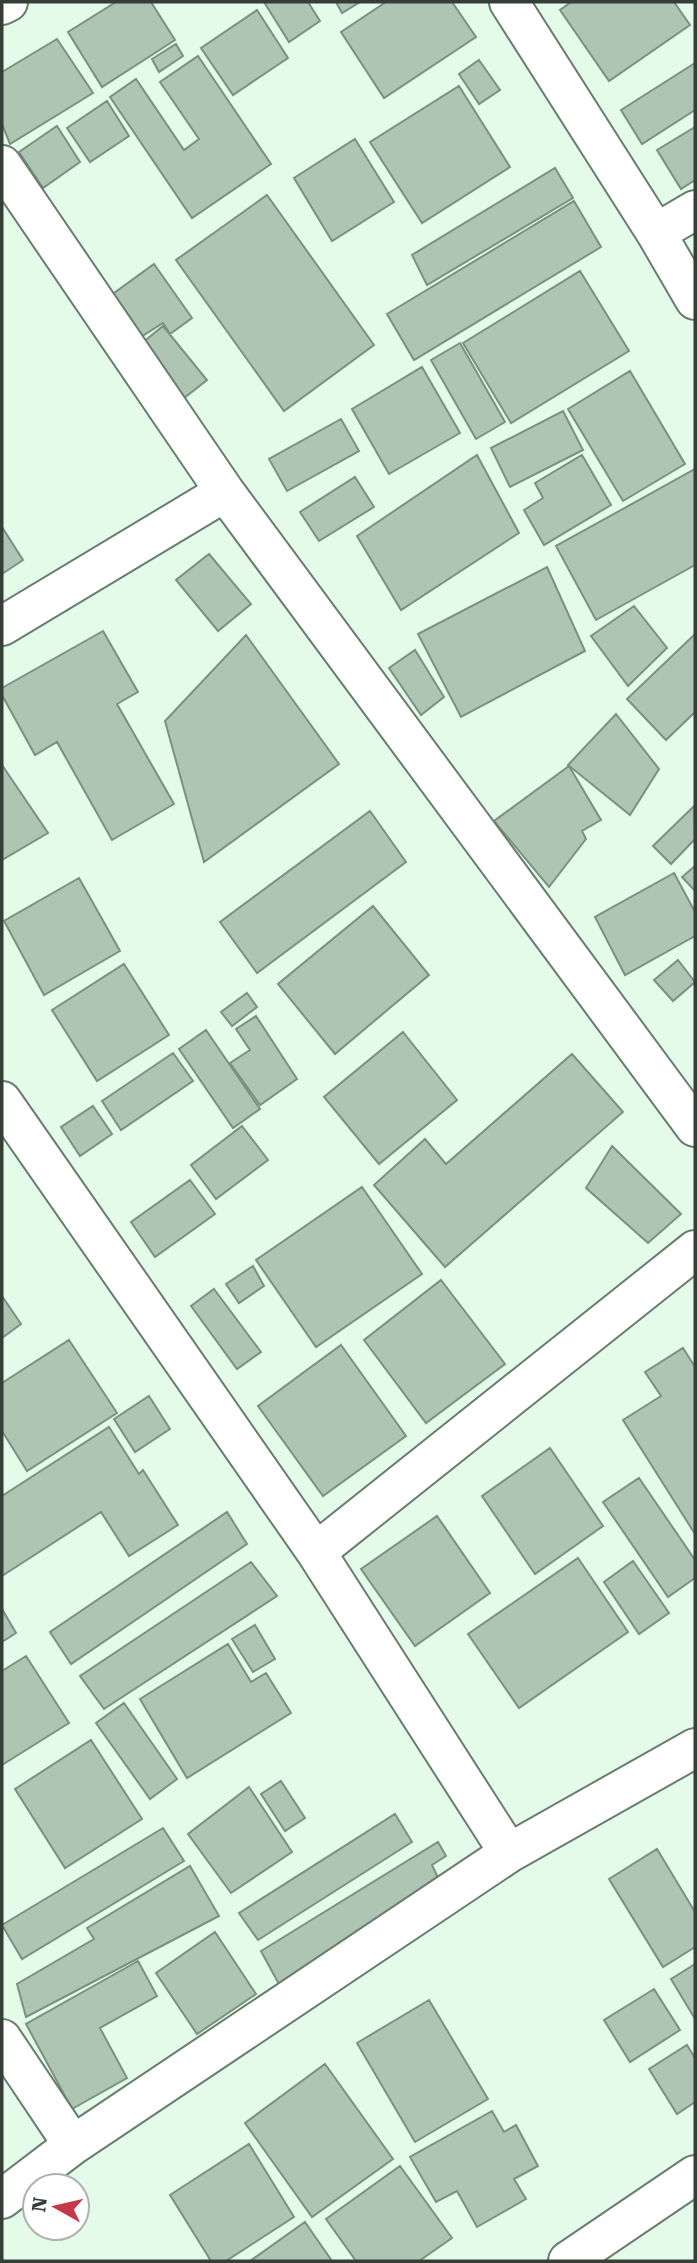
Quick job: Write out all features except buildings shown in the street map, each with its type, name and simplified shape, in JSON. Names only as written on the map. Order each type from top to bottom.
[{"type":"street","points":[[2,5],[8,2]]},
{"type":"street","points":[[509,2],[656,233],[695,300]]},
{"type":"street","points":[[2,166],[225,492],[695,1126]]},
{"type":"street","points":[[656,233],[695,210]]},
{"type":"street","points":[[2,626],[225,492]]},
{"type":"street","points":[[2,1101],[316,1552],[509,1853]]},
{"type":"street","points":[[316,1552],[695,1250]]},
{"type":"street","points":[[2,2199],[73,2145],[509,1853],[695,1748]]},
{"type":"street","points":[[2,2039],[73,2145]]},
{"type":"street","points":[[568,2261],[695,2175]]}]
